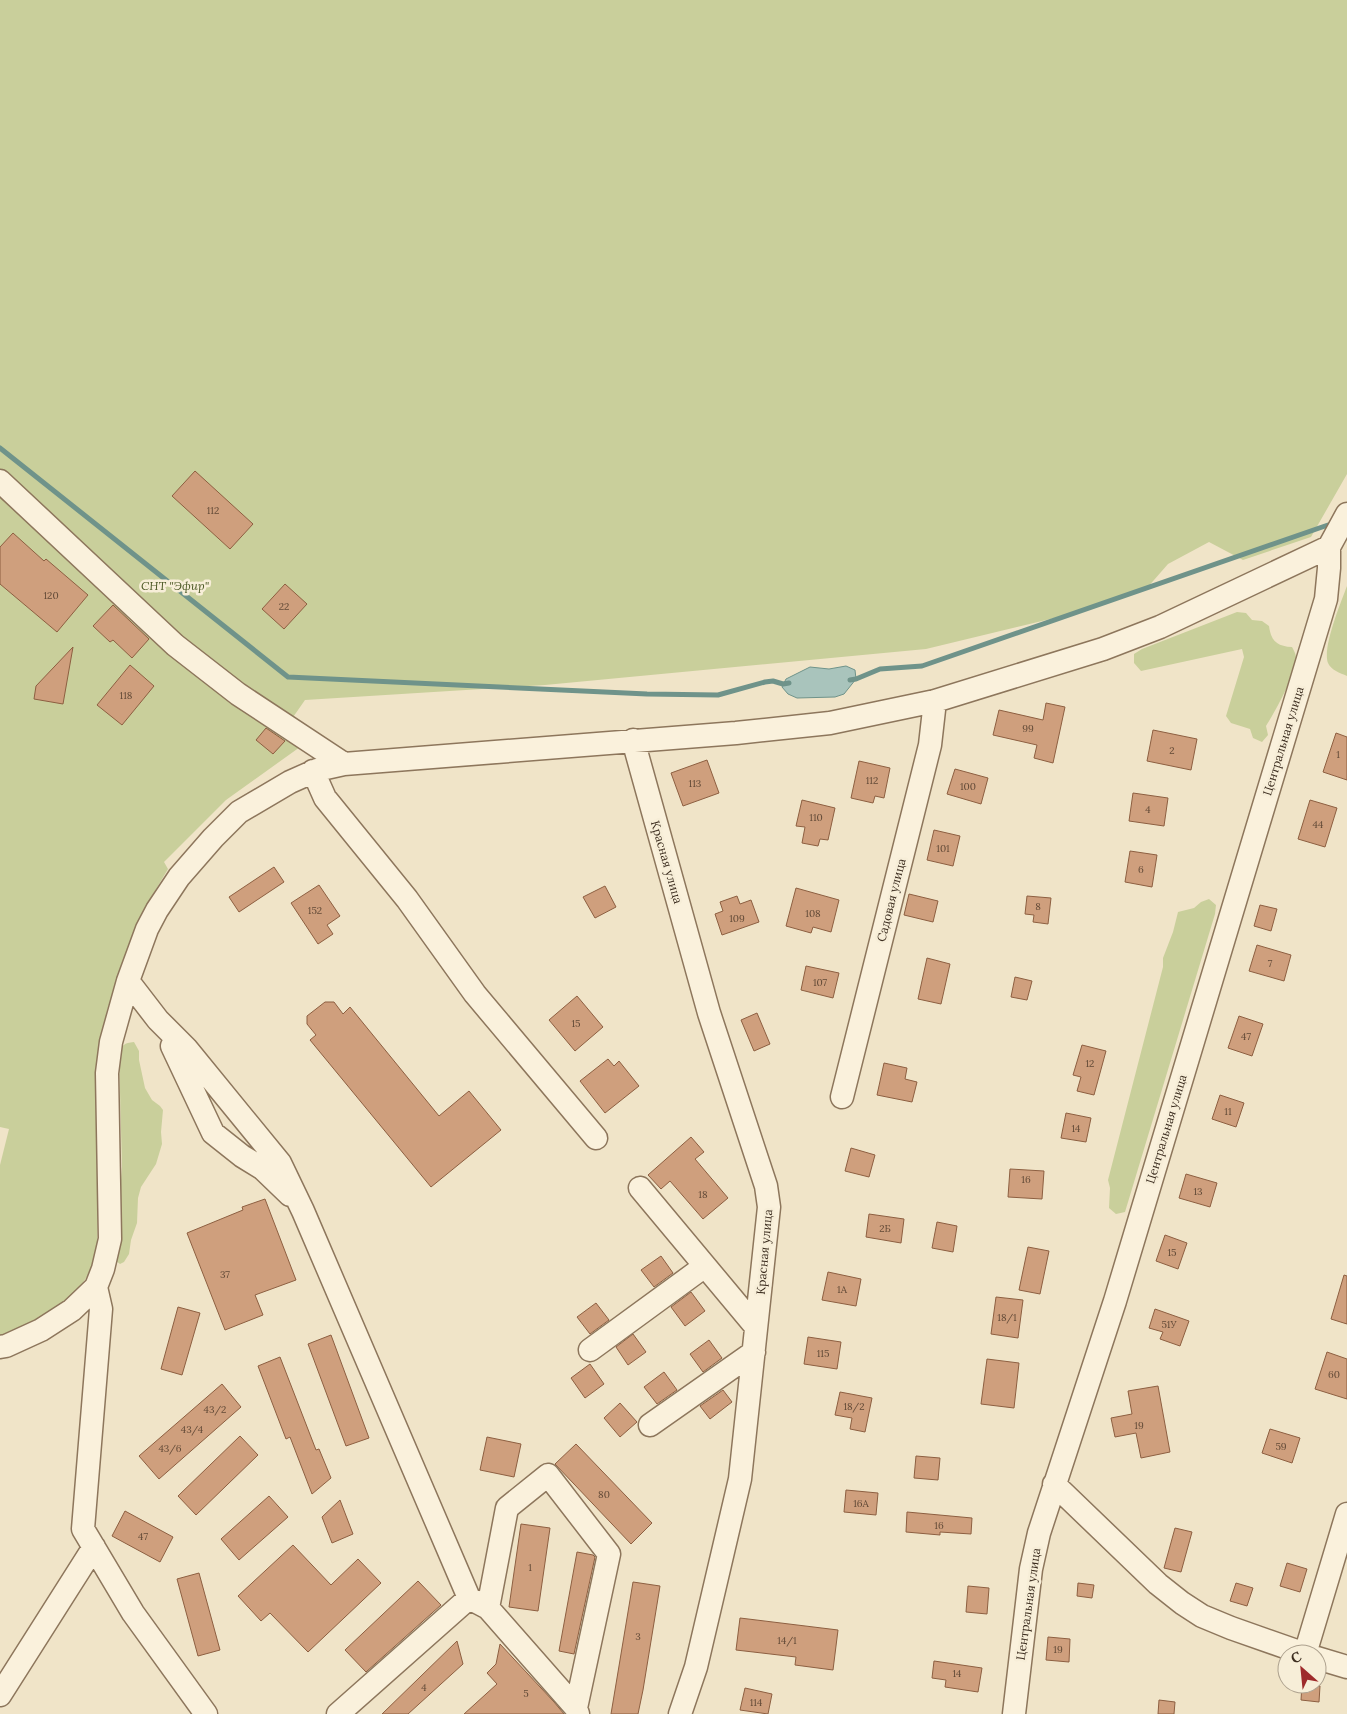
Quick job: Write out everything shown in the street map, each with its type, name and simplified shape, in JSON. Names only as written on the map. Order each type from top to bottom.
[{"type":"street","points":[[0,481],[175,645],[238,694],[344,764]]},
{"type":"street","points":[[0,1347],[41,1330],[72,1310],[96,1287],[103,1269],[110,1239],[107,1073],[111,1042],[128,981],[147,930],[157,910],[179,877],[239,812],[290,782],[313,771],[344,764],[830,723],[935,701],[1103,648],[1160,627],[1328,547],[1347,514]]},
{"type":"street","name":"Центральная улица","points":[[1014,1714],[1031,1570],[1039,1533],[1115,1301],[1326,599],[1329,568],[1328,547]]},
{"type":"street","name":"Садовая улица","points":[[842,1097],[930,745],[935,701]]},
{"type":"street","name":"Красная улица","points":[[633,740],[709,1013],[766,1186],[768,1206],[740,1479],[696,1667],[680,1714]]},
{"type":"street","points":[[313,771],[325,798],[407,899],[476,994],[596,1138]]},
{"type":"street","points":[[128,981],[158,1020],[186,1048],[280,1163],[478,1603],[577,1711]]},
{"type":"street","points":[[158,1020],[177,1054],[213,1133],[242,1156],[264,1169],[284,1188],[303,1211]]},
{"type":"street","points":[[640,1188],[756,1328]]},
{"type":"street","points":[[590,1350],[705,1266]]},
{"type":"street","points":[[96,1287],[101,1309],[83,1528],[133,1613],[206,1714]]},
{"type":"street","points":[[650,1426],[754,1352]]},
{"type":"street","points":[[338,1714],[478,1603],[507,1508],[548,1475],[609,1554],[577,1711]]},
{"type":"street","points":[[1054,1484],[1158,1584],[1182,1603],[1202,1616],[1277,1644]]},
{"type":"street","points":[[1308,1644],[1347,1514]]},
{"type":"street","points":[[0,1695],[94,1547]]},
{"type":"street","points":[[1327,1661],[1347,1668]]},
{"type":"green space","name":"СНТ \"Эфир\"","points":[[0,0],[1347,0],[1347,474],[1311,537],[1243,560],[1209,542],[1168,564],[1147,588],[1092,609],[926,649],[545,685],[305,700],[282,733],[300,747],[226,800],[164,862],[168,869],[146,906],[107,1010],[100,1063],[97,1261],[75,1295],[36,1326],[0,1339],[0,1165],[9,1129],[0,1127]]},
{"type":"green space","points":[[1347,586],[1347,676],[1331,668],[1327,656],[1333,625]]},
{"type":"green space","points":[[1237,612],[1246,613],[1252,620],[1262,621],[1269,626],[1273,639],[1279,644],[1292,647],[1296,655],[1293,673],[1266,726],[1268,735],[1262,742],[1253,738],[1250,729],[1231,723],[1226,716],[1244,657],[1242,649],[1141,671],[1134,663],[1134,654],[1142,649]]},
{"type":"green space","points":[[1209,899],[1216,905],[1215,914],[1125,1212],[1116,1214],[1109,1208],[1110,1188],[1108,1180],[1163,967],[1163,958],[1178,912],[1194,908],[1201,902]]},
{"type":"green space","points":[[134,1042],[139,1051],[145,1088],[152,1100],[163,1110],[162,1144],[156,1164],[141,1187],[138,1198],[137,1223],[131,1240],[129,1254],[124,1262],[120,1264],[116,1261],[115,1252],[122,1167],[119,1054],[124,1045]]},
{"type":"water","points":[[846,666],[855,670],[856,679],[844,694],[835,697],[797,698],[788,694],[782,687],[786,679],[810,667],[829,669]]},
{"type":"building","points":[[195,471],[253,524],[230,549],[172,496]]},
{"type":"building","points":[[13,533],[44,561],[46,559],[88,595],[57,632],[0,584],[0,547]]},
{"type":"building","points":[[285,584],[307,604],[284,629],[262,609]]},
{"type":"building","points":[[113,605],[149,639],[132,658],[113,640],[110,642],[93,626]]},
{"type":"building","points":[[73,647],[63,704],[34,699],[36,686]]},
{"type":"building","points":[[130,665],[154,686],[122,725],[97,705]]},
{"type":"building","points":[[1046,703],[1065,707],[1053,763],[1034,758],[1037,745],[993,735],[999,710],[1043,720]]},
{"type":"building","points":[[266,728],[285,741],[273,754],[256,740]]},
{"type":"building","points":[[1153,730],[1197,739],[1191,770],[1147,761]]},
{"type":"building","points":[[1336,733],[1347,737],[1347,780],[1323,772]]},
{"type":"building","points":[[707,760],[719,793],[683,806],[671,773]]},
{"type":"building","points":[[859,761],[890,768],[884,798],[875,796],[873,803],[851,798]]},
{"type":"building","points":[[955,769],[988,778],[981,804],[947,794]]},
{"type":"building","points":[[1133,793],[1168,798],[1164,826],[1129,821]]},
{"type":"building","points":[[802,800],[835,808],[828,840],[820,839],[818,846],[802,843],[805,827],[796,826]]},
{"type":"building","points":[[1310,800],[1337,808],[1325,847],[1298,839]]},
{"type":"building","points":[[934,830],[960,836],[953,866],[927,860]]},
{"type":"building","points":[[1130,851],[1157,855],[1152,887],[1125,882]]},
{"type":"building","points":[[274,867],[284,882],[239,912],[229,897]]},
{"type":"building","points":[[319,885],[340,916],[327,925],[333,934],[318,944],[291,903]]},
{"type":"building","points":[[605,886],[616,907],[595,918],[583,897]]},
{"type":"building","points":[[796,888],[839,900],[831,932],[813,927],[811,933],[786,926]]},
{"type":"building","points":[[909,894],[938,901],[933,922],[904,915]]},
{"type":"building","points":[[737,896],[740,904],[751,900],[759,922],[722,935],[715,914],[723,911],[720,902]]},
{"type":"building","points":[[1027,896],[1051,898],[1048,924],[1033,922],[1034,915],[1025,914]]},
{"type":"building","points":[[1260,905],[1277,909],[1271,931],[1254,926]]},
{"type":"building","points":[[1257,945],[1291,955],[1284,981],[1249,971]]},
{"type":"building","points":[[927,958],[950,964],[941,1004],[918,999]]},
{"type":"building","points":[[806,966],[839,973],[833,998],[801,990]]},
{"type":"building","points":[[1015,977],[1032,981],[1027,1000],[1011,997]]},
{"type":"building","points":[[577,996],[603,1027],[575,1051],[549,1020]]},
{"type":"building","points":[[325,1002],[334,1002],[343,1014],[350,1007],[439,1116],[469,1091],[501,1130],[431,1187],[310,1040],[316,1035],[307,1024],[307,1016]]},
{"type":"building","points":[[757,1013],[770,1044],[754,1051],[741,1020]]},
{"type":"building","points":[[1239,1016],[1263,1024],[1252,1056],[1228,1048]]},
{"type":"building","points":[[1082,1045],[1106,1051],[1094,1095],[1077,1091],[1081,1077],[1073,1075]]},
{"type":"building","points":[[608,1059],[614,1066],[619,1061],[639,1086],[605,1113],[580,1081]]},
{"type":"building","points":[[884,1063],[907,1068],[905,1079],[917,1082],[912,1102],[877,1095]]},
{"type":"building","points":[[1220,1095],[1244,1103],[1236,1127],[1212,1119]]},
{"type":"building","points":[[1066,1113],[1091,1118],[1086,1142],[1061,1138]]},
{"type":"building","points":[[691,1137],[704,1152],[695,1159],[728,1198],[703,1219],[670,1181],[661,1189],[648,1175]]},
{"type":"building","points":[[851,1148],[875,1155],[869,1177],[845,1171]]},
{"type":"building","points":[[1010,1169],[1044,1171],[1042,1199],[1008,1197]]},
{"type":"building","points":[[1186,1174],[1217,1183],[1210,1207],[1179,1198]]},
{"type":"building","points":[[265,1199],[296,1280],[255,1295],[263,1315],[225,1330],[187,1233],[243,1210],[242,1207]]},
{"type":"building","points":[[869,1214],[904,1219],[901,1243],[866,1237]]},
{"type":"building","points":[[937,1222],[957,1226],[953,1252],[932,1248]]},
{"type":"building","points":[[1165,1235],[1187,1243],[1178,1269],[1156,1261]]},
{"type":"building","points":[[1028,1247],[1049,1251],[1040,1294],[1019,1290]]},
{"type":"building","points":[[661,1256],[673,1273],[654,1287],[641,1270]]},
{"type":"building","points":[[828,1272],[861,1279],[856,1306],[822,1300]]},
{"type":"building","points":[[1344,1275],[1347,1276],[1347,1324],[1331,1319]]},
{"type":"building","points":[[691,1292],[705,1311],[685,1326],[671,1307]]},
{"type":"building","points":[[996,1297],[1023,1300],[1018,1338],[991,1334]]},
{"type":"building","points":[[596,1303],[609,1320],[590,1334],[577,1317]]},
{"type":"building","points":[[178,1307],[200,1313],[182,1375],[161,1369]]},
{"type":"building","points":[[1155,1309],[1189,1321],[1180,1346],[1160,1339],[1163,1332],[1149,1328]]},
{"type":"building","points":[[633,1334],[646,1352],[628,1365],[616,1347]]},
{"type":"building","points":[[331,1335],[369,1438],[346,1446],[308,1344]]},
{"type":"building","points":[[808,1337],[841,1342],[837,1369],[804,1364]]},
{"type":"building","points":[[709,1340],[722,1358],[703,1372],[690,1354]]},
{"type":"building","points":[[1327,1352],[1347,1359],[1347,1399],[1315,1389]]},
{"type":"building","points":[[280,1357],[316,1450],[319,1449],[331,1478],[312,1494],[290,1437],[286,1439],[258,1366]]},
{"type":"building","points":[[987,1359],[1019,1363],[1014,1408],[981,1404]]},
{"type":"building","points":[[590,1364],[604,1384],[585,1398],[571,1378]]},
{"type":"building","points":[[664,1372],[677,1390],[657,1404],[644,1387]]},
{"type":"building","points":[[222,1384],[241,1407],[159,1479],[139,1456]]},
{"type":"building","points":[[1158,1386],[1170,1452],[1141,1458],[1136,1433],[1115,1437],[1111,1418],[1132,1414],[1128,1391]]},
{"type":"building","points":[[723,1390],[732,1402],[710,1419],[700,1406]]},
{"type":"building","points":[[840,1392],[872,1398],[865,1432],[850,1429],[852,1418],[835,1415]]},
{"type":"building","points":[[620,1403],[637,1422],[620,1437],[604,1418]]},
{"type":"building","points":[[1270,1429],[1300,1438],[1292,1463],[1262,1453]]},
{"type":"building","points":[[240,1436],[258,1455],[196,1515],[178,1496]]},
{"type":"building","points":[[487,1437],[521,1444],[514,1477],[480,1470]]},
{"type":"building","points":[[576,1444],[652,1523],[631,1544],[555,1464]]},
{"type":"building","points":[[916,1456],[940,1458],[938,1480],[914,1478]]},
{"type":"building","points":[[846,1490],[878,1493],[876,1515],[844,1512]]},
{"type":"building","points":[[269,1496],[288,1517],[239,1560],[221,1539]]},
{"type":"building","points":[[340,1500],[353,1534],[332,1543],[322,1517]]},
{"type":"building","points":[[125,1511],[173,1537],[160,1562],[112,1536]]},
{"type":"building","points":[[907,1512],[972,1518],[971,1534],[940,1532],[940,1535],[906,1532]]},
{"type":"building","points":[[521,1524],[550,1528],[538,1611],[509,1607]]},
{"type":"building","points":[[1175,1528],[1192,1532],[1181,1572],[1164,1568]]},
{"type":"building","points":[[293,1545],[331,1585],[358,1559],[381,1583],[308,1652],[270,1613],[261,1621],[238,1596]]},
{"type":"building","points":[[577,1552],[595,1557],[574,1654],[559,1651]]},
{"type":"building","points":[[1287,1563],[1307,1569],[1300,1592],[1280,1586]]},
{"type":"building","points":[[199,1573],[220,1650],[198,1656],[177,1579]]},
{"type":"building","points":[[418,1581],[441,1605],[366,1672],[345,1650]]},
{"type":"building","points":[[633,1582],[660,1586],[643,1690],[638,1714],[611,1714]]},
{"type":"building","points":[[1078,1583],[1094,1585],[1092,1598],[1077,1596]]},
{"type":"building","points":[[1236,1583],[1253,1588],[1247,1606],[1230,1601]]},
{"type":"building","points":[[968,1586],[989,1588],[987,1614],[966,1612]]},
{"type":"building","points":[[740,1618],[838,1630],[833,1670],[795,1665],[796,1657],[736,1650]]},
{"type":"building","points":[[1048,1637],[1070,1639],[1069,1662],[1046,1660]]},
{"type":"building","points":[[457,1641],[463,1664],[408,1714],[382,1714]]},
{"type":"building","points":[[500,1644],[564,1714],[464,1714],[497,1684],[487,1673],[496,1664]]},
{"type":"building","points":[[934,1661],[982,1668],[978,1692],[945,1687],[946,1680],[932,1678]]},
{"type":"building","points":[[745,1688],[772,1694],[768,1714],[740,1710]]},
{"type":"building","points":[[1301,1694],[1320,1694],[1319,1702],[1301,1700]]},
{"type":"building","points":[[1159,1700],[1175,1702],[1174,1714],[1158,1714]]},
{"type":"waterway","points":[[0,448],[288,677],[647,694],[718,695],[765,682],[789,683]]},
{"type":"waterway","points":[[850,680],[880,669],[922,666],[1328,525]]}]
